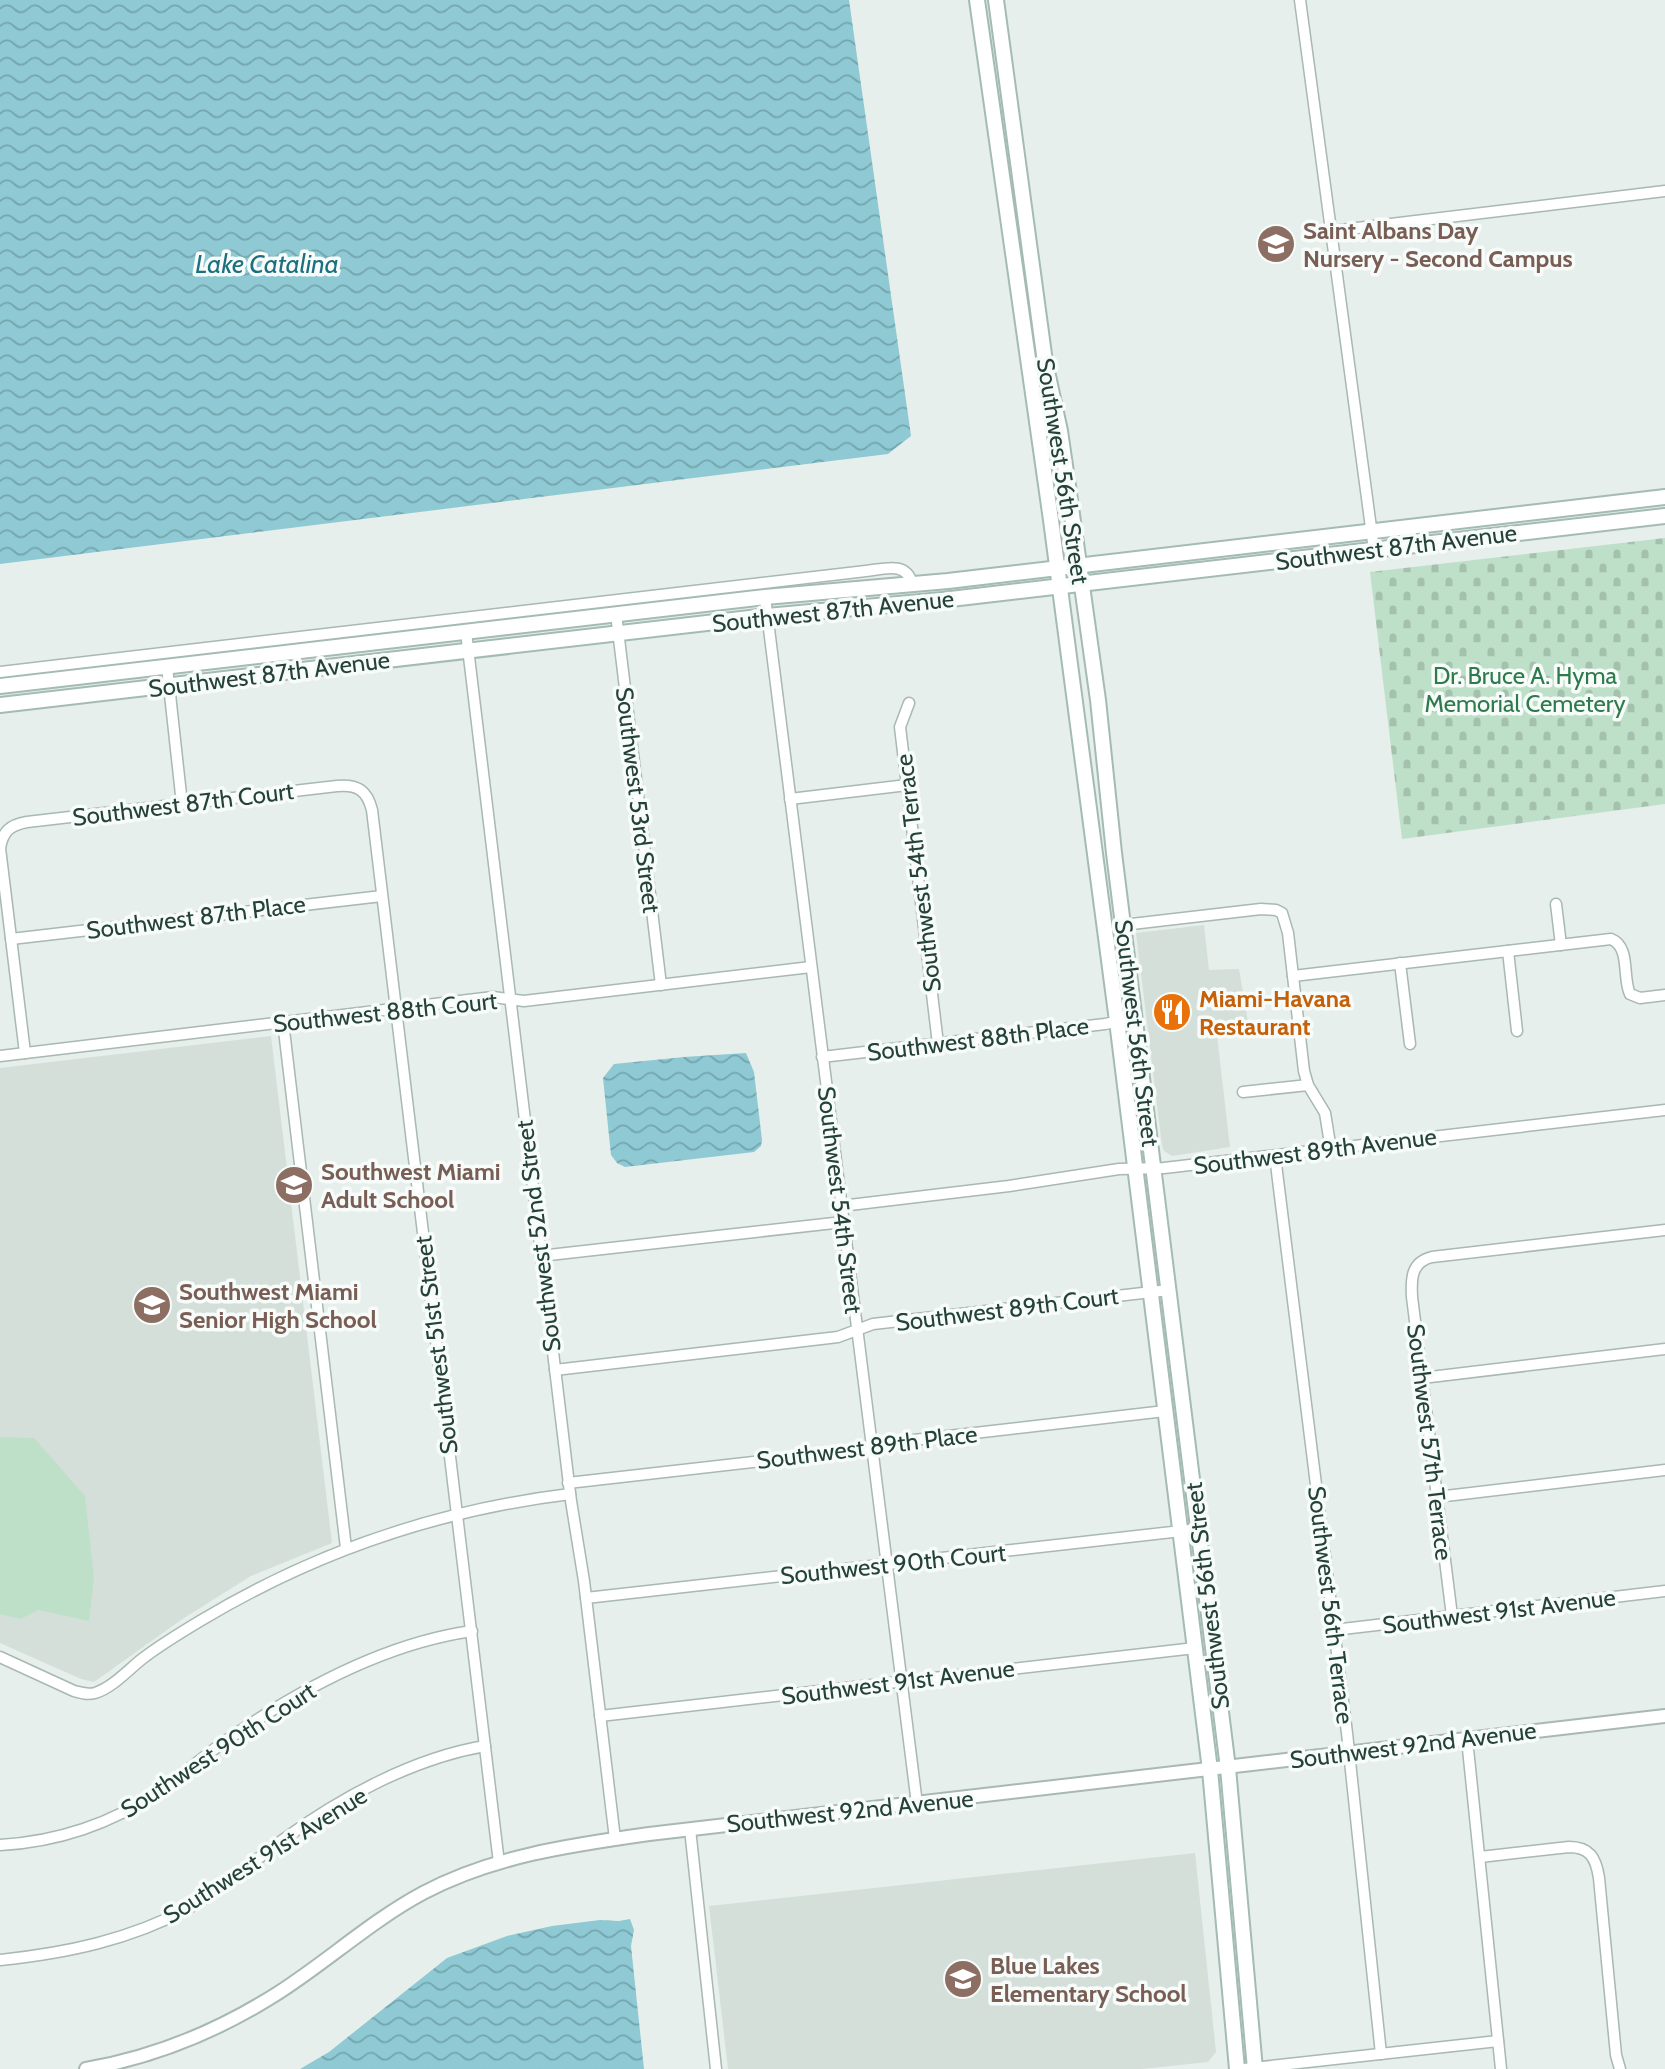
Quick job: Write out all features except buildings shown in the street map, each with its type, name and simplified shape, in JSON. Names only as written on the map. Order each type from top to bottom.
[{"type":"main road","name":"Southwest 56th Street","points":[[977,0],[1058,568],[1117,1021],[1210,1770],[1237,2069]]},
{"type":"main road","name":"Southwest 56th Street","points":[[996,0],[1045,362],[1060,431],[1098,700],[1123,925],[1228,1768],[1252,2069]]},
{"type":"main road","points":[[1007,214],[1024,212]]},
{"type":"main road","name":"Southwest 87th Avenue","points":[[0,686],[167,667],[322,641],[466,632],[765,597],[1058,568],[1665,497]]},
{"type":"main road","points":[[1628,501],[1630,520]]},
{"type":"main road","points":[[1526,513],[1528,531]]},
{"type":"main road","name":"Southwest 87th Avenue","points":[[0,705],[1665,516]]},
{"type":"main road","points":[[893,604],[904,599],[912,584]]},
{"type":"main road","points":[[322,641],[324,667]]},
{"type":"street","points":[[1300,0],[1374,550]]},
{"type":"street","points":[[1332,230],[1665,191]]},
{"type":"street","name":"Southwest 87th Avenue","points":[[0,672],[322,641],[896,568],[906,570],[912,584]]},
{"type":"street","name":"Southwest 54th Street","points":[[765,597],[917,1804]]},
{"type":"street","name":"Southwest 53rd Street","points":[[616,614],[661,985]]},
{"type":"street","name":"Southwest 52nd Street","points":[[466,632],[540,1256],[615,1839]]},
{"type":"street","points":[[167,667],[182,804]]},
{"type":"street","name":"Southwest 54th Terrace","points":[[909,703],[901,727],[938,1044]]},
{"type":"street","points":[[790,799],[907,785]]},
{"type":"street","name":"Southwest 87th Court","points":[[10,939],[0,848],[6,832],[18,824],[337,786],[362,789]]},
{"type":"street","name":"Southwest 51st Street","points":[[362,789],[372,810],[499,1863]]},
{"type":"street","name":"Southwest 87th Place","points":[[10,939],[382,896]]},
{"type":"street","points":[[1556,904],[1561,945]]},
{"type":"street","points":[[1123,925],[1266,909],[1282,913],[1288,933],[1304,1071],[1308,1085],[1325,1112],[1331,1150]]},
{"type":"street","points":[[10,939],[24,1053]]},
{"type":"street","points":[[1293,976],[1608,939],[1617,941],[1623,953],[1626,984],[1630,994],[1640,998],[1665,995]]},
{"type":"street","points":[[1508,951],[1517,1031]]},
{"type":"street","points":[[1400,963],[1410,1044]]},
{"type":"street","name":"Southwest 88th Court","points":[[0,1056],[493,997],[524,1001],[811,967]]},
{"type":"street","name":"Southwest 88th Place","points":[[822,1057],[1135,1018]]},
{"type":"street","points":[[283,1022],[346,1548]]},
{"type":"street","points":[[1243,1092],[1308,1085]]},
{"type":"street","name":"Southwest 89th Avenue","points":[[841,1206],[1135,1168],[1154,1169],[1331,1150],[1665,1110]]},
{"type":"street","name":"Southwest 56th Terrace","points":[[1275,1156],[1349,1753],[1381,2054]]},
{"type":"street","points":[[540,1256],[843,1222]]},
{"type":"street","name":"Southwest 57th Terrace","points":[[1452,1616],[1411,1284],[1415,1268],[1424,1259],[1432,1257],[1665,1230]]},
{"type":"street","name":"Southwest 89th Court","points":[[555,1370],[826,1338],[873,1324],[1169,1290]]},
{"type":"street","points":[[1422,1378],[1665,1349]]},
{"type":"street","name":"Southwest 89th Place","points":[[0,1657],[74,1691],[97,1693],[159,1647],[212,1614],[305,1565],[346,1548],[457,1514],[531,1499],[569,1488],[896,1442],[1165,1410]]},
{"type":"street","points":[[1437,1497],[1665,1470]]},
{"type":"street","name":"Southwest 90th Court","points":[[586,1598],[1199,1529]]},
{"type":"street","name":"Southwest 91st Avenue","points":[[1334,1630],[1665,1591]]},
{"type":"street","name":"Southwest 90th Court","points":[[0,1845],[58,1837],[111,1818],[146,1800],[229,1738],[299,1695],[387,1655],[440,1637],[472,1631]]},
{"type":"street","name":"Southwest 91st Avenue","points":[[600,1716],[1195,1648]]},
{"type":"street","name":"Southwest 92nd Avenue","points":[[86,2069],[157,2051],[218,2026],[279,1992],[366,1928],[407,1903],[457,1878],[499,1863],[561,1847],[690,1829],[1665,1716]]},
{"type":"street","points":[[1467,1739],[1501,2069]]},
{"type":"street","name":"Southwest 91st Avenue","points":[[0,1960],[53,1954],[93,1945],[151,1926],[220,1889],[287,1837],[360,1793],[440,1757],[485,1745]]},
{"type":"street","points":[[690,1829],[716,2069]]},
{"type":"street","points":[[1480,1857],[1569,1847],[1588,1851],[1596,1862],[1616,2055],[1620,2069]]},
{"type":"street","points":[[1252,2069],[1498,2041]]},
{"type":"shaded area","points":[[1204,925],[1209,970],[1239,969],[1248,1022],[1216,1027],[1230,1147],[1172,1156],[1164,1151],[1162,1146],[1136,933]]},
{"type":"shaded area","name":"Southwest Miami Senior High School","points":[[271,1036],[332,1543],[251,1576],[181,1620],[94,1682],[81,1679],[0,1643],[0,1068]]},
{"type":"shaded area","name":"Blue Lakes Elementary School","points":[[1195,1853],[1216,2052],[1208,2062],[1142,2069],[728,2069],[709,1906]]},
{"type":"green space","name":"Dr. Bruce A. Hyma Memorial Cemetery","points":[[1665,538],[1665,804],[1402,839],[1370,572]]},
{"type":"green space","points":[[0,1437],[34,1438],[85,1496],[94,1578],[89,1621],[38,1610],[21,1619],[0,1614]]},
{"type":"water","name":"Lake Catalina","points":[[0,0],[849,0],[911,436],[888,454],[0,564]]},
{"type":"water","points":[[746,1053],[754,1072],[762,1140],[761,1146],[754,1152],[625,1167],[617,1163],[611,1155],[603,1078],[614,1064]]},
{"type":"water","points":[[630,1919],[634,1930],[631,1946],[644,2069],[300,2069],[329,2052],[447,1958],[507,1936],[552,1926]]},
{"type":"place","name":"Saint Albans Day Nursery - Second Campus","points":[[1276,244]]},
{"type":"place","name":"Miami-Havana Restaurant","points":[[1172,1012]]},
{"type":"place","name":"Southwest Miami Adult School","points":[[294,1185]]},
{"type":"place","name":"Southwest Miami Senior High School","points":[[152,1305]]},
{"type":"place","name":"Blue Lakes Elementary School","points":[[963,1979]]}]
